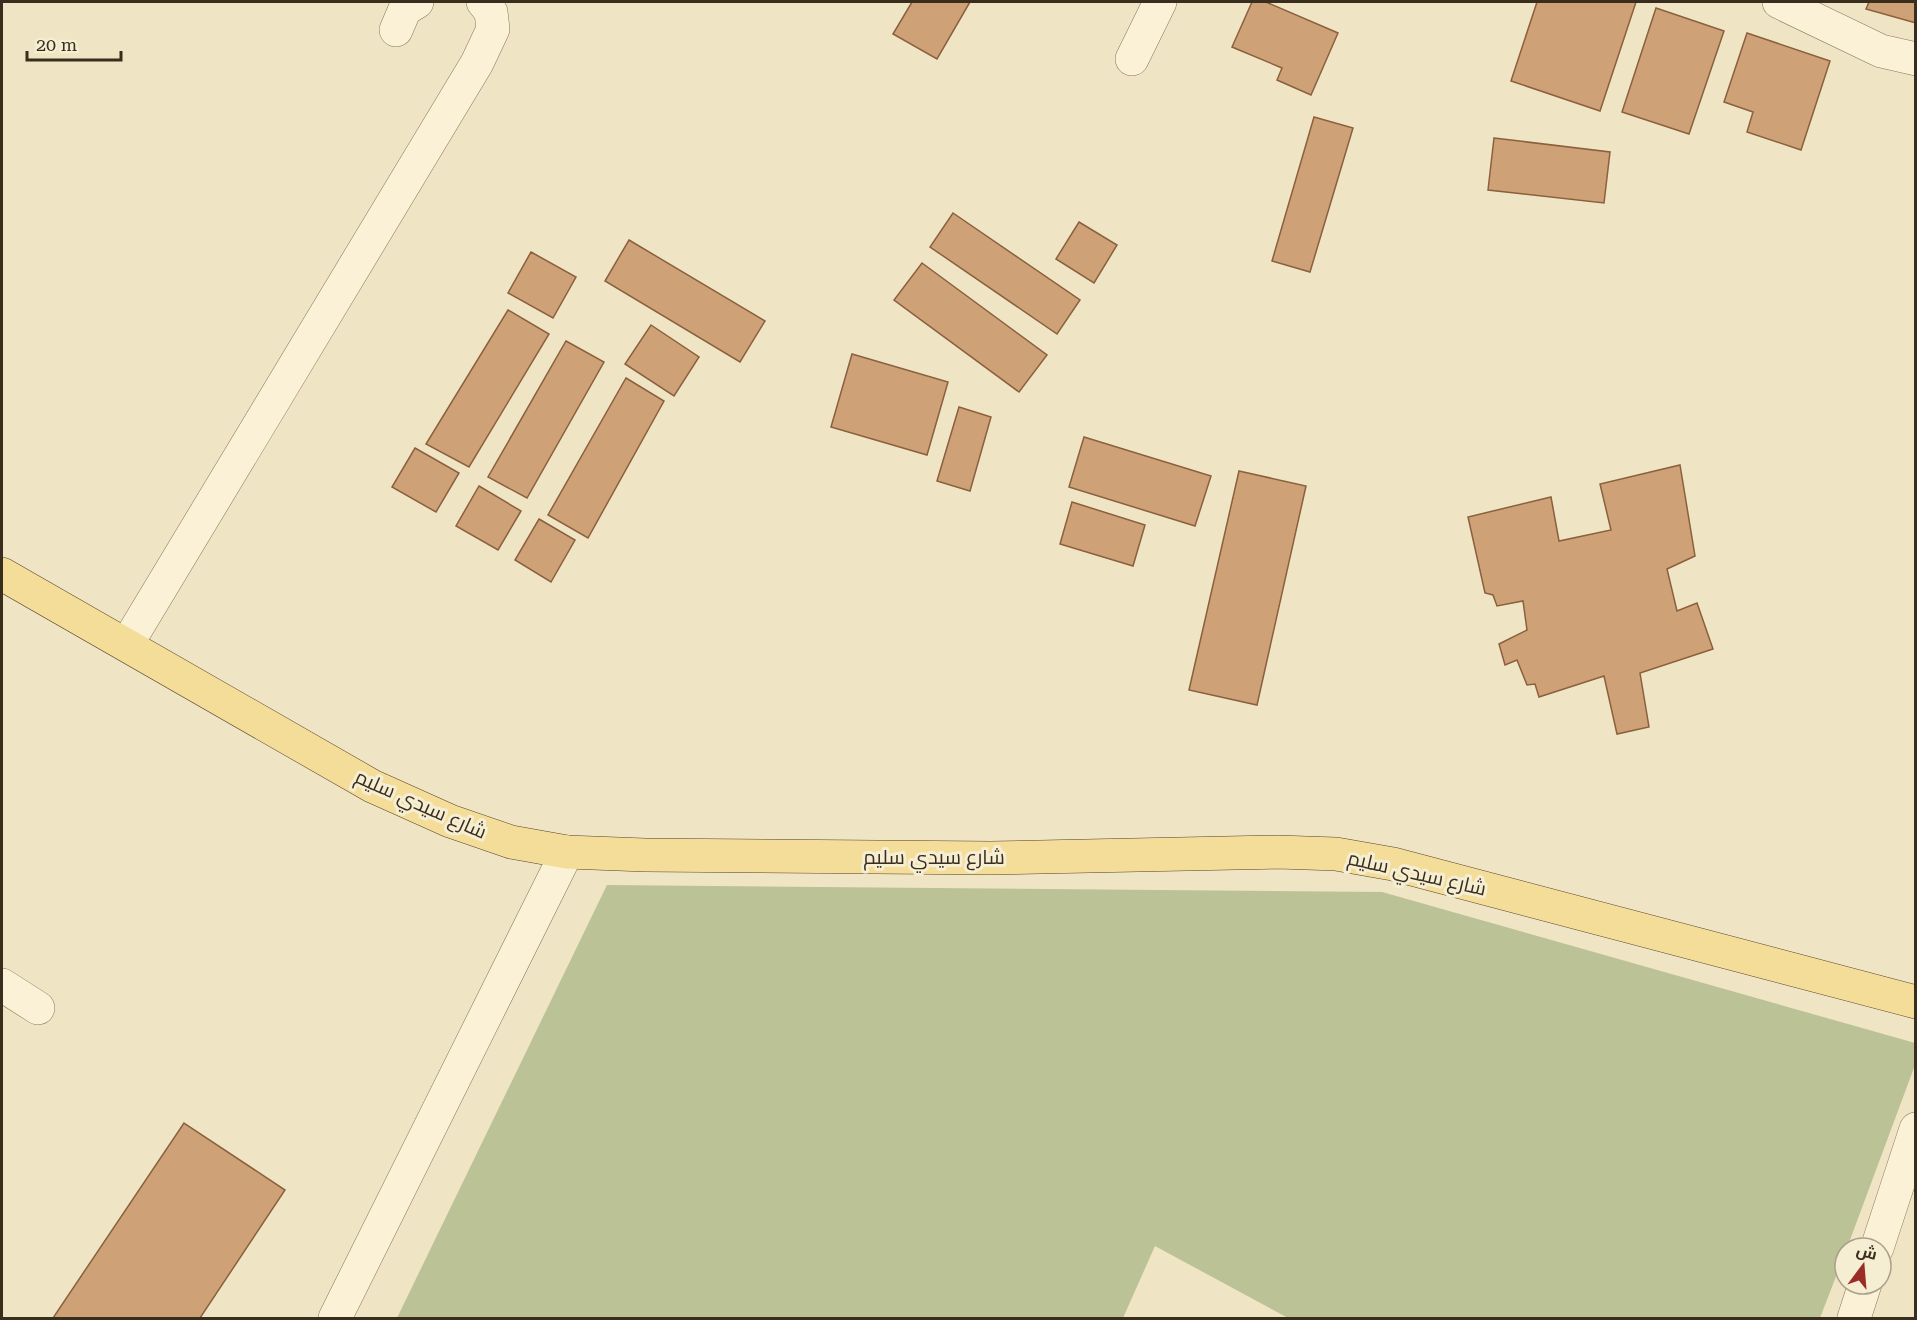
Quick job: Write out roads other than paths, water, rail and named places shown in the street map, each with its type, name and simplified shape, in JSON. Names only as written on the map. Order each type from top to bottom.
[{"type":"main road","name":"شارع سيدي سليم","points":[[2,574],[372,786],[460,825],[511,842],[567,852],[645,855],[991,858],[1278,852],[1336,854],[1393,864],[1916,1002]]},
{"type":"street","points":[[396,30],[405,9],[417,2]]},
{"type":"street","points":[[127,644],[477,63],[493,29],[491,12],[483,2]]},
{"type":"street","points":[[1132,59],[1160,2]]},
{"type":"street","points":[[1779,2],[1881,51],[1916,59]]},
{"type":"street","points":[[335,1318],[567,852]]},
{"type":"street","points":[[2,985],[38,1008]]},
{"type":"street","points":[[1881,1236],[1916,1130]]},
{"type":"street","points":[[1854,1318],[1861,1296]]}]
